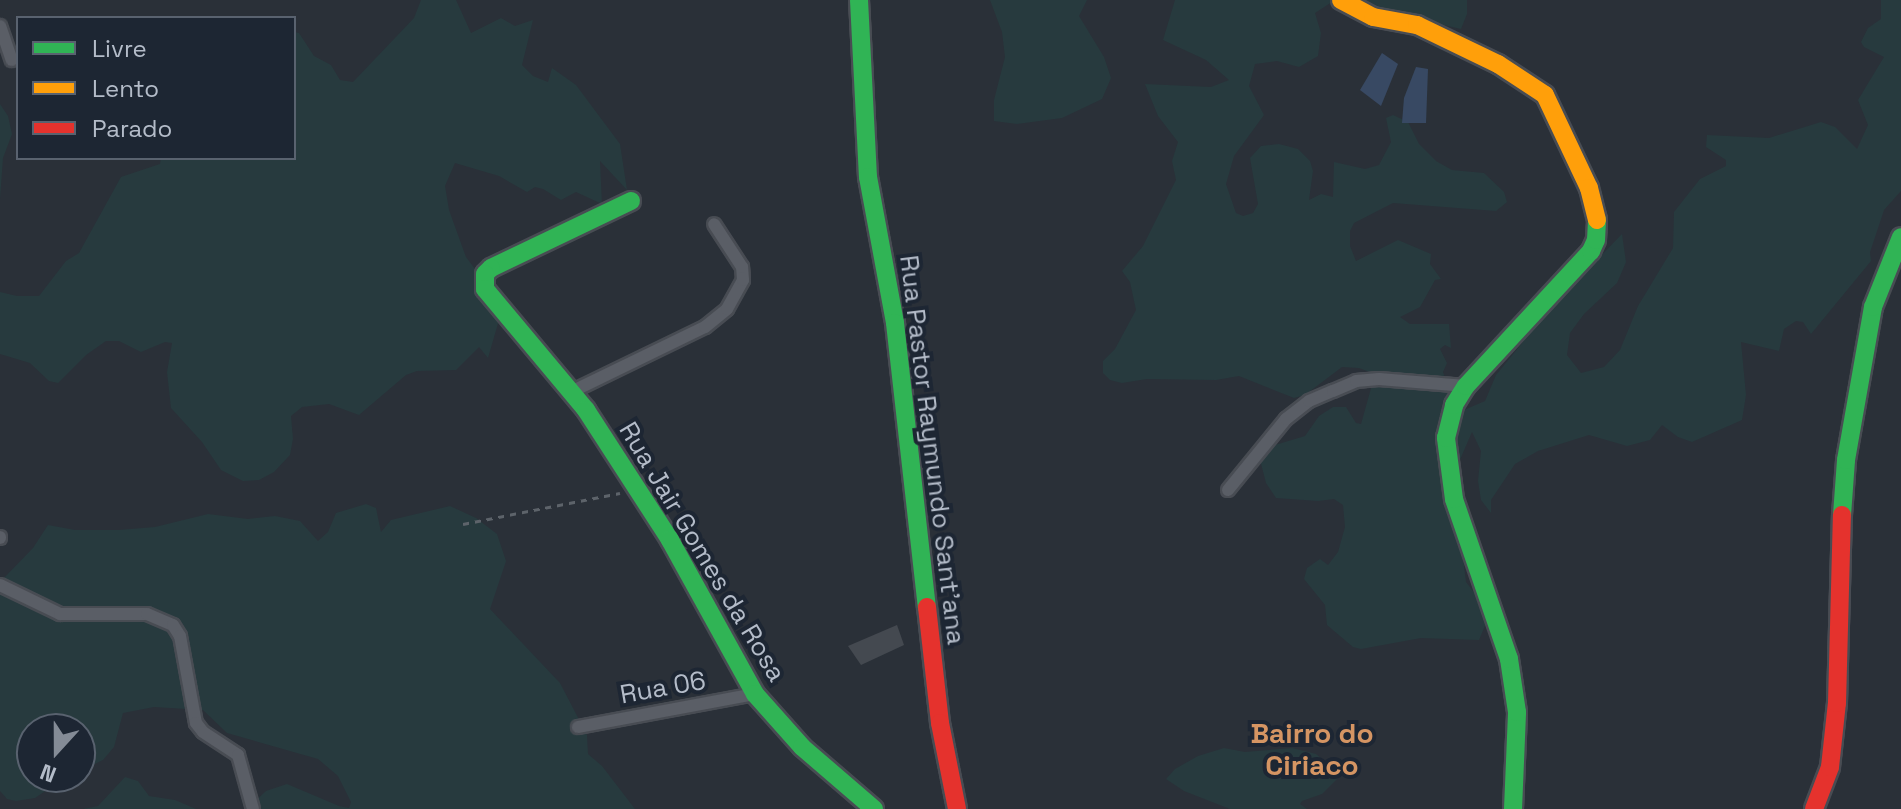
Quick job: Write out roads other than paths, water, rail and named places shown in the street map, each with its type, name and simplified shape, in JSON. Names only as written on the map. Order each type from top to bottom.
[{"type":"street","name":"Rua Pastor Raymundo Sant’ana","points":[[859,0],[868,177],[895,323],[940,723],[957,809]]},
{"type":"street","points":[[1341,0],[1373,17],[1417,25],[1526,81],[1545,95],[1589,188],[1598,228],[1591,251],[1466,386],[1454,405],[1446,438],[1447,471],[1509,659],[1517,712],[1513,809]]},
{"type":"street","points":[[0,26],[12,60]]},
{"type":"street","name":"Rua Jair Gomes da Rosa","points":[[631,201],[491,268],[485,274],[485,289],[571,392],[638,490],[670,540],[755,694],[802,747],[874,809]]},
{"type":"street","points":[[571,392],[705,327],[727,309],[743,280],[742,267],[714,224]]},
{"type":"street","points":[[1814,809],[1830,767],[1837,703],[1838,573],[1846,460],[1873,307],[1901,237]]},
{"type":"street","points":[[1228,490],[1286,419],[1309,401],[1356,381],[1379,379],[1466,386]]},
{"type":"street","points":[[0,585],[60,614],[147,614],[173,625],[180,636],[196,723],[203,732],[238,755],[253,809]]},
{"type":"street","name":"Rua 06","points":[[578,727],[755,694]]},
{"type":"water","points":[[1382,53],[1398,64],[1381,106],[1360,90]]},
{"type":"water","points":[[1416,67],[1428,69],[1426,123],[1402,123],[1404,98]]},
{"type":"district","name":"Bairro do Ciriaco","points":[[1312,749]]}]
